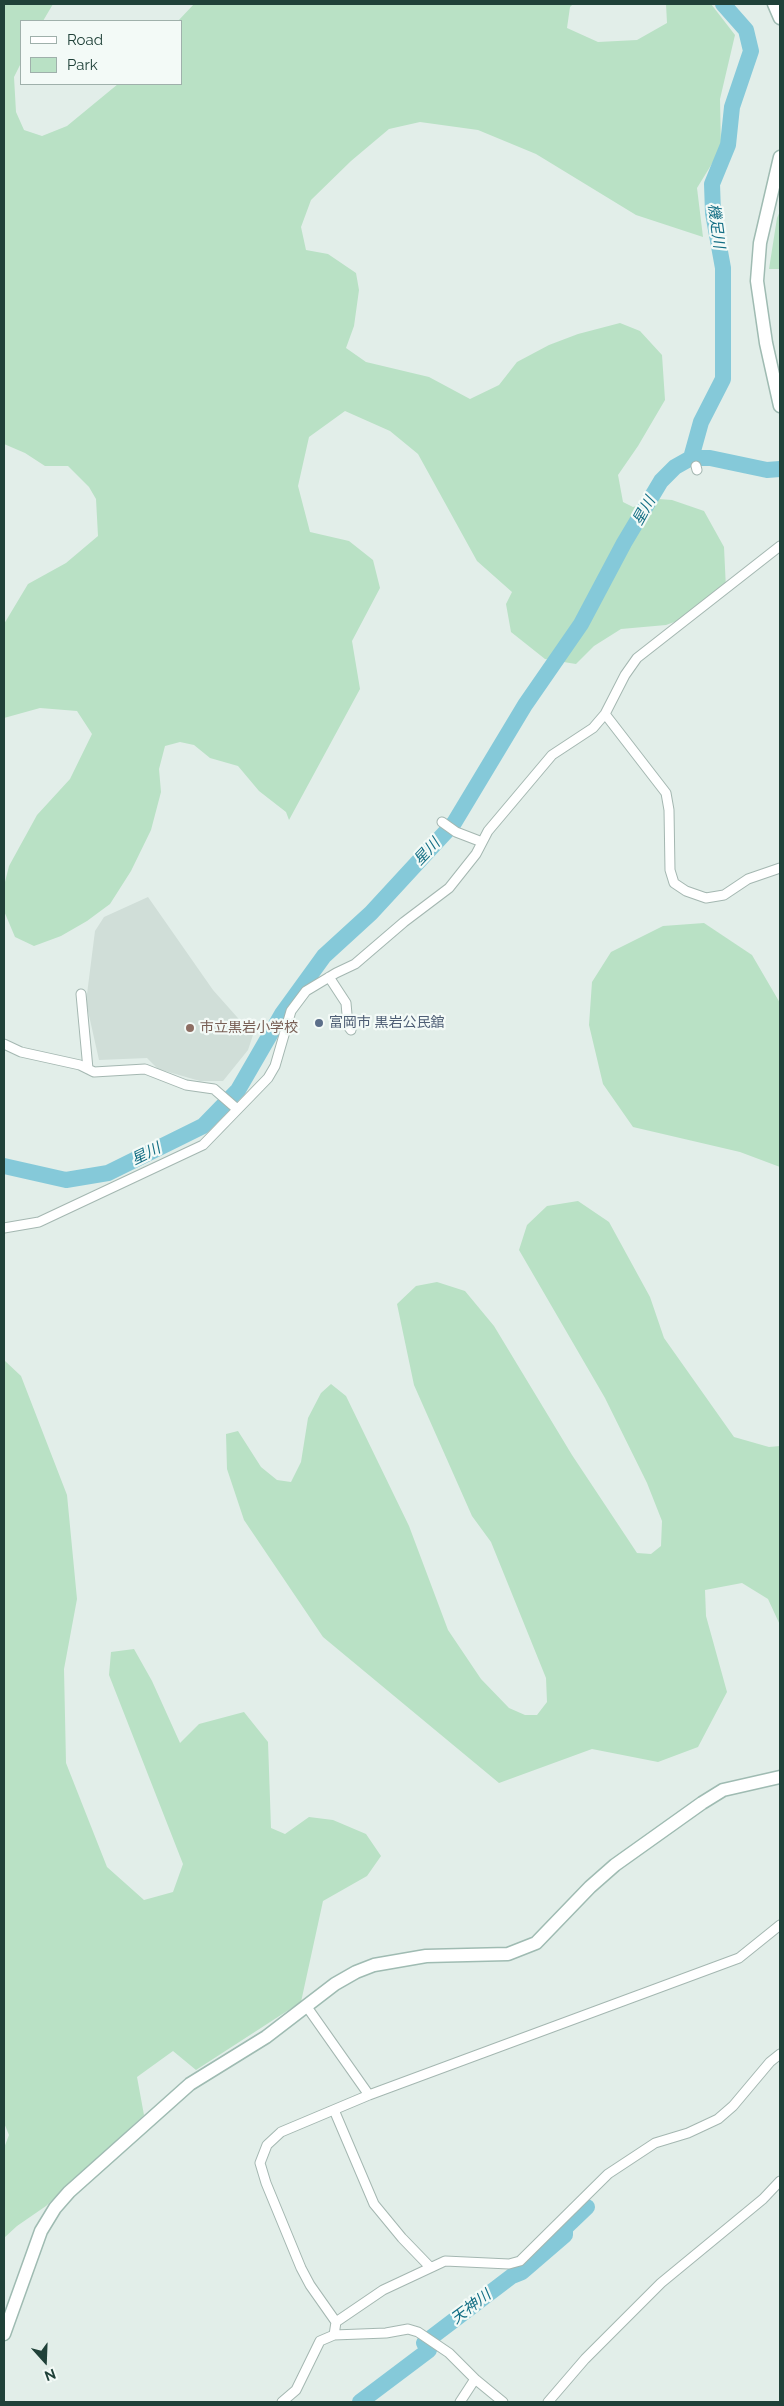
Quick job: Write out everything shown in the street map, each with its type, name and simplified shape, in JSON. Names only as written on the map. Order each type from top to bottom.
[{"type":"street","points":[[774,4],[780,18]]},
{"type":"street","points":[[780,157],[760,243],[757,281],[766,343],[780,406]]},
{"type":"street","points":[[4,1228],[39,1222],[178,1158],[203,1144],[236,1108],[268,1078],[275,1066],[291,1011],[306,991],[355,964],[404,922],[449,888],[465,870],[503,811],[552,756],[593,728],[605,714],[625,675],[637,658],[780,546]]},
{"type":"street","points":[[605,714],[666,793],[669,810],[670,870],[674,883],[686,891],[706,898],[724,895],[748,879],[780,868]]},
{"type":"street","points":[[442,822],[456,832],[482,842]]},
{"type":"street","points":[[329,977],[346,1003],[348,1026],[351,1030]]},
{"type":"street","points":[[82,994],[88,1069]]},
{"type":"street","points":[[4,1044],[21,1052],[80,1065],[94,1072],[145,1069],[165,1075],[186,1085],[214,1089],[236,1108]]},
{"type":"street","points":[[4,2334],[41,2231],[55,2208],[69,2192],[190,2084],[266,2037],[335,1984],[374,1965],[426,1956],[493,1955],[523,1950],[536,1943],[590,1887],[615,1865],[702,1803],[723,1790],[780,1777]]},
{"type":"street","points":[[334,2335],[336,2322],[310,2285],[301,2268],[260,2163],[267,2144],[281,2132],[369,2095],[739,1958],[780,1925]]},
{"type":"street","points":[[307,2007],[369,2095]]},
{"type":"street","points":[[336,2322],[382,2290],[445,2261],[509,2264],[520,2261],[608,2174],[655,2143],[688,2133],[718,2119],[733,2106],[770,2062],[780,2054]]},
{"type":"street","points":[[334,2110],[374,2204],[402,2238],[430,2267]]},
{"type":"street","points":[[548,2402],[585,2359],[661,2283],[763,2199],[780,2181]]},
{"type":"street","points":[[282,2402],[296,2390],[320,2341],[334,2335],[386,2333],[408,2329],[418,2332],[448,2353],[474,2379],[503,2402]]},
{"type":"street","points":[[460,2402],[474,2379]]},
{"type":"shaded area","points":[[148,897],[213,990],[253,1035],[248,1050],[223,1081],[200,1081],[158,1069],[147,1058],[99,1060],[86,1002],[95,931],[104,917]]},
{"type":"green space","points":[[4,4],[53,4],[44,20],[20,20],[20,65],[14,77],[16,112],[24,130],[42,136],[67,126],[117,85],[182,85],[182,20],[179,20],[194,4],[573,4],[570,7],[567,28],[598,42],[637,40],[667,23],[666,4],[711,4],[735,35],[720,99],[721,149],[697,188],[703,237],[636,215],[536,154],[478,130],[420,122],[389,129],[351,161],[311,200],[301,227],[306,250],[328,254],[356,273],[359,290],[354,326],[346,348],[366,362],[429,377],[470,399],[499,385],[517,362],[549,345],[578,334],[620,323],[640,331],[662,355],[665,400],[638,446],[618,475],[623,502],[633,507],[659,499],[672,500],[704,511],[724,547],[726,589],[705,611],[666,625],[621,629],[594,646],[576,664],[545,659],[511,632],[506,604],[512,592],[477,561],[418,454],[390,431],[345,411],[309,437],[298,486],[310,532],[349,541],[373,560],[380,588],[352,641],[360,689],[289,820],[286,812],[259,791],[238,766],[210,758],[194,745],[180,742],[165,746],[159,769],[161,792],[151,830],[131,871],[110,904],[87,921],[61,936],[34,946],[15,937],[4,911],[4,886],[9,866],[37,815],[70,779],[92,734],[77,711],[40,708],[4,718],[4,624],[28,584],[66,563],[98,536],[96,499],[89,487],[68,466],[45,466],[25,453],[4,444]]},
{"type":"green space","points":[[780,211],[780,269],[769,269],[777,218]]},
{"type":"green space","points":[[704,923],[752,955],[780,1003],[780,1167],[740,1152],[633,1127],[603,1084],[589,1025],[592,982],[611,952],[663,926]]},
{"type":"green space","points":[[578,1201],[609,1222],[650,1297],[664,1338],[734,1437],[769,1447],[780,1446],[780,1625],[768,1599],[742,1583],[705,1590],[706,1616],[727,1692],[698,1747],[658,1762],[592,1749],[499,1783],[323,1637],[244,1520],[227,1469],[226,1434],[238,1431],[261,1467],[277,1480],[291,1482],[301,1462],[308,1418],[321,1393],[331,1384],[346,1396],[409,1526],[448,1630],[481,1679],[509,1708],[525,1715],[537,1715],[547,1702],[546,1678],[491,1542],[472,1516],[414,1385],[397,1304],[416,1286],[437,1282],[465,1291],[494,1326],[572,1455],[637,1553],[651,1554],[661,1546],[662,1521],[647,1483],[605,1398],[519,1250],[527,1225],[547,1206]]},
{"type":"green space","points":[[4,1360],[21,1376],[67,1495],[77,1599],[64,1669],[66,1763],[107,1867],[144,1900],[173,1892],[183,1864],[109,1675],[111,1652],[134,1649],[152,1681],[180,1743],[199,1724],[244,1712],[268,1742],[271,1828],[285,1834],[309,1817],[333,1820],[366,1834],[381,1856],[367,1876],[323,1901],[301,2002],[196,2070],[173,2051],[137,2077],[144,2115],[46,2206],[17,2226],[4,2238],[4,2148],[9,2135],[4,2123]]},
{"type":"waterway","name":"機足川","points":[[691,458],[701,422],[723,379],[723,268],[713,213],[712,184],[728,145],[732,107],[751,51],[746,30],[723,4]]},
{"type":"waterway","name":"星川","points":[[4,1166],[66,1180],[108,1173],[203,1126],[238,1090],[282,1014],[324,956],[371,913],[454,823],[525,705],[581,624],[624,543],[661,481],[675,467],[691,458],[710,458],[767,470],[780,469]]},
{"type":"waterway","name":"天神川","points":[[360,2402],[429,2350],[424,2343],[512,2276],[522,2272],[565,2235],[565,2228],[587,2207]]},
{"type":"place","name":"富岡市 黒岩公民舘","points":[[319,1023]]},
{"type":"place","name":"市立黒岩小学校","points":[[190,1028]]}]
